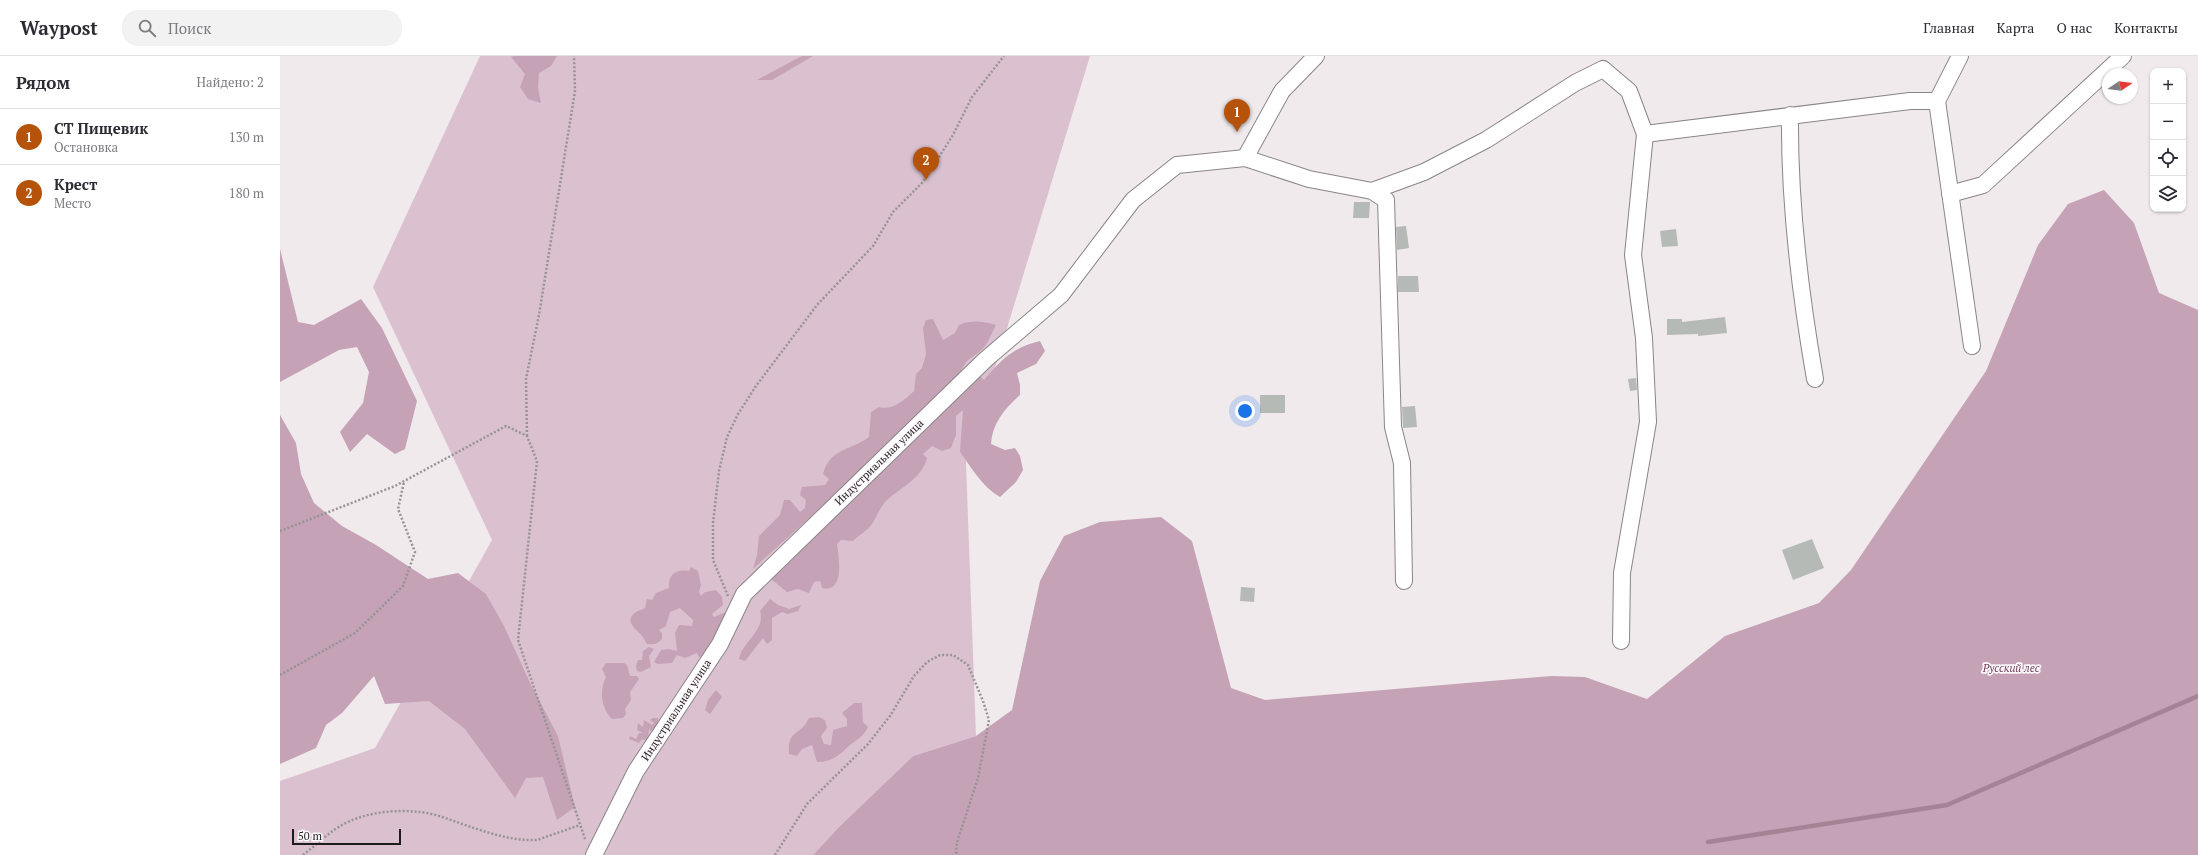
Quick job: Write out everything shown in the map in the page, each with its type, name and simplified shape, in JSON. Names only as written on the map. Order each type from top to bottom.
[{"type":"street","points":[[1316,56],[1282,91],[1244,158],[1309,179],[1372,191],[1386,200],[1393,427],[1402,463],[1404,581]]},
{"type":"street","points":[[1960,56],[1937,101],[1972,346]]},
{"type":"street","points":[[1950,194],[1983,185],[2124,56]]},
{"type":"street","points":[[1372,191],[1424,172],[1486,140],[1604,62],[1629,91],[1645,134],[1633,255],[1644,338],[1648,422],[1622,573],[1621,641]]},
{"type":"street","points":[[1645,134],[1910,100],[1937,101]]},
{"type":"street","points":[[1790,115],[1789,166],[1806,328],[1815,379]]},
{"type":"street","name":"Индустриальная улица","points":[[594,855],[636,771],[720,644],[744,594],[985,360],[1061,295],[1133,200],[1177,165],[1244,158]]},
{"type":"path","points":[[574,56],[575,91],[539,315],[526,379],[527,436],[537,461],[518,640],[585,840]]},
{"type":"path","points":[[735,613],[713,560],[713,523],[719,471],[727,437],[738,414],[756,386],[817,305],[873,246],[893,212],[923,182],[953,135],[972,97],[1004,56]]},
{"type":"path","points":[[280,531],[404,482],[506,426],[527,436]]},
{"type":"path","points":[[280,676],[355,633],[403,586],[416,552],[398,509],[404,482]]},
{"type":"path","points":[[775,855],[807,804],[868,744],[890,716],[914,676],[927,662],[940,655],[953,655],[968,665],[989,720],[978,778],[957,842],[956,855]]},
{"type":"path","points":[[303,855],[336,829],[350,821],[376,814],[404,811],[420,812],[497,836],[529,840],[537,840],[580,825]]},
{"type":"shaded area","points":[[480,56],[1090,56],[966,463],[976,736],[913,756],[839,827],[813,855],[280,855],[280,781],[375,748],[492,540],[373,287]]},
{"type":"green space","points":[[557,56],[551,66],[539,73],[538,88],[541,103],[528,99],[520,87],[525,74],[511,57]]},
{"type":"green space","points":[[802,56],[813,56],[772,80],[757,80]]},
{"type":"green space","name":"Русский лес","points":[[2104,190],[2134,223],[2159,293],[2198,310],[2198,855],[813,855],[839,827],[913,756],[976,736],[1012,710],[1040,581],[1064,536],[1100,522],[1161,517],[1192,541],[1231,688],[1265,700],[1551,676],[1585,677],[1647,699],[1725,636],[1819,603],[1851,570],[1986,371],[2038,245],[2068,204]]},
{"type":"green space","points":[[280,249],[298,322],[314,325],[361,299],[382,328],[417,401],[405,449],[395,454],[367,434],[350,452],[340,432],[363,403],[369,372],[357,347],[339,350],[280,382]]},
{"type":"green space","points":[[933,319],[943,340],[955,333],[959,325],[964,323],[977,322],[996,325],[983,349],[964,365],[960,374],[893,442],[753,569],[757,555],[759,536],[780,515],[784,500],[790,500],[800,512],[805,508],[806,500],[800,495],[802,487],[825,485],[829,479],[823,474],[830,459],[869,437],[871,412],[879,407],[884,408],[894,406],[914,391],[916,374],[922,368],[926,354],[923,328],[926,320]]},
{"type":"green space","points":[[1040,341],[1045,351],[1036,364],[1017,373],[1020,385],[1020,395],[1009,405],[1000,417],[992,437],[991,444],[1005,450],[1015,448],[1020,456],[1023,470],[1016,482],[1000,497],[983,483],[960,452],[963,410],[956,416],[956,435],[951,448],[942,451],[932,446],[923,454],[927,458],[921,471],[909,483],[885,502],[870,526],[853,541],[841,540],[837,544],[839,573],[834,585],[829,588],[822,588],[820,581],[814,582],[809,593],[798,589],[787,592],[771,579],[980,376],[984,380],[1008,355],[1022,347]]},
{"type":"green space","points":[[280,415],[296,443],[301,474],[314,503],[342,526],[376,545],[428,579],[458,573],[486,594],[504,626],[531,685],[558,736],[575,807],[557,820],[543,777],[526,778],[515,798],[465,729],[429,701],[385,704],[374,676],[342,713],[326,725],[316,748],[280,764]]},
{"type":"green space","points":[[691,567],[698,571],[701,585],[699,592],[701,596],[705,592],[716,590],[722,597],[723,605],[712,614],[714,617],[726,612],[727,621],[704,656],[699,657],[697,653],[685,658],[677,655],[672,663],[658,664],[654,662],[661,650],[669,649],[677,651],[675,633],[679,625],[692,626],[693,620],[680,608],[670,612],[666,626],[659,630],[662,633],[662,639],[657,643],[647,644],[632,625],[632,615],[645,608],[647,599],[652,600],[656,593],[669,588],[671,576],[673,574],[680,571],[689,571]]},
{"type":"green space","points":[[770,599],[778,605],[789,609],[801,605],[798,611],[788,614],[782,612],[772,618],[772,640],[767,644],[763,638],[745,661],[739,659],[744,647],[760,624],[760,611]]},
{"type":"green space","points":[[649,647],[654,649],[649,656],[651,667],[641,672],[637,671],[636,666],[638,660],[642,660],[643,651]]},
{"type":"green space","points":[[606,663],[624,663],[627,665],[630,676],[637,676],[639,679],[630,692],[631,700],[625,709],[626,714],[623,718],[612,719],[608,715],[603,705],[602,688],[606,677],[602,669]]},
{"type":"green space","points":[[716,690],[722,697],[710,714],[705,710],[708,700]]},
{"type":"green space","points":[[854,703],[862,703],[863,722],[868,727],[862,736],[839,755],[827,761],[817,762],[812,745],[802,749],[797,756],[789,754],[790,740],[802,728],[809,718],[819,717],[825,720],[827,728],[821,736],[824,744],[831,745],[833,730],[847,726],[847,719],[842,713]]},
{"type":"green space","points":[[653,718],[658,718],[659,725],[651,731],[649,729],[648,741],[642,739],[639,743],[629,739],[630,736],[636,739],[639,733],[643,733],[637,730],[638,723],[643,727],[644,720],[652,725],[654,723],[650,720]]},
{"type":"building","points":[[1354,202],[1370,202],[1369,218],[1353,218]]},
{"type":"building","points":[[1406,226],[1409,248],[1397,250],[1396,227]]},
{"type":"building","points":[[1676,229],[1678,246],[1662,247],[1660,231]]},
{"type":"building","points":[[1398,276],[1418,276],[1419,292],[1398,292]]},
{"type":"building","points":[[1725,317],[1727,333],[1698,336],[1698,334],[1667,335],[1667,319],[1682,319],[1682,322]]},
{"type":"building","points":[[1636,378],[1637,390],[1630,391],[1628,379]]},
{"type":"building","points":[[1260,395],[1285,395],[1285,413],[1260,413]]},
{"type":"building","points":[[1415,406],[1417,427],[1403,428],[1402,407]]},
{"type":"building","points":[[1812,539],[1824,568],[1793,580],[1782,550]]},
{"type":"building","points":[[1241,587],[1255,588],[1254,602],[1240,601]]},
{"type":"waterway","points":[[1708,842],[1947,805],[2198,696]]},
{"type":"place","name":"СТ Пищевик","points":[[1237,132]]},
{"type":"place","name":"Крест","points":[[926,180]]}]
